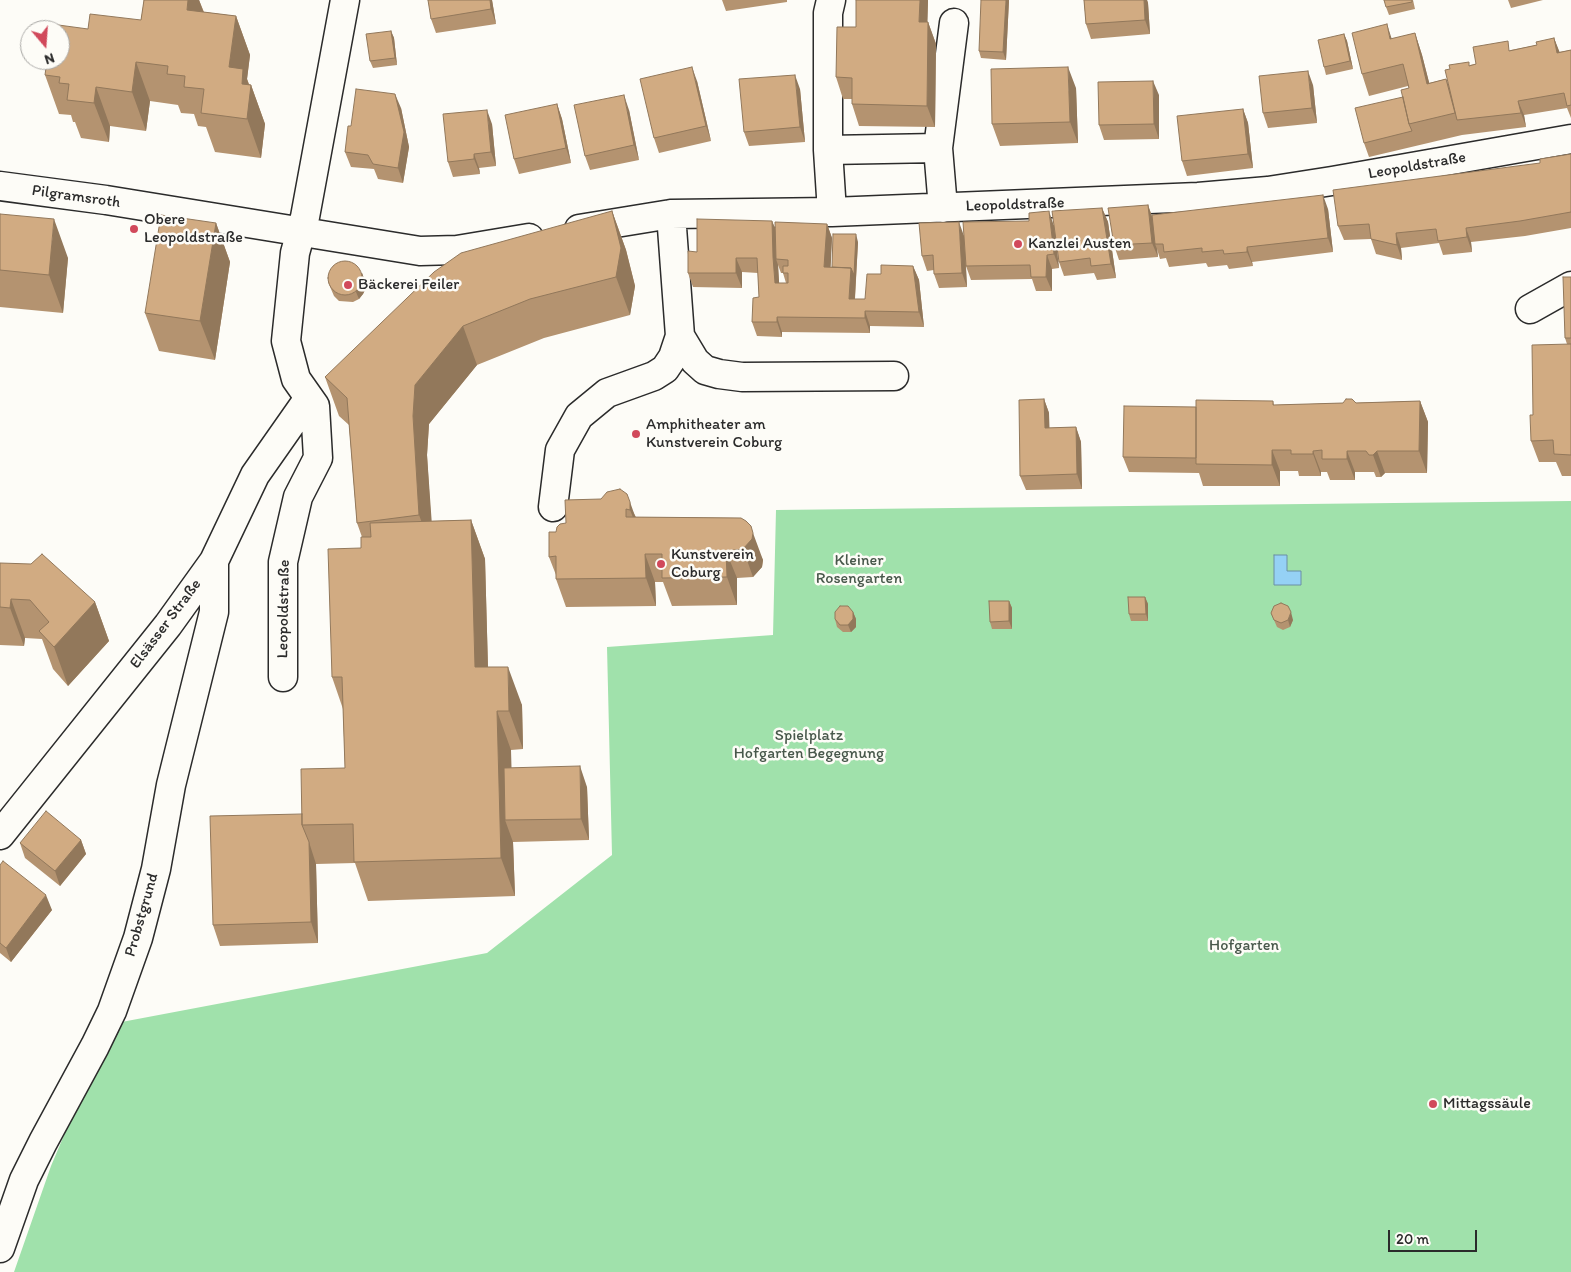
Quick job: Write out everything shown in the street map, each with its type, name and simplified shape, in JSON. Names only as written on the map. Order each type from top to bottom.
[{"type":"street","points":[[300,232],[305,217],[345,0]]},
{"type":"street","points":[[831,0],[828,13],[828,150],[832,212]]},
{"type":"street","points":[[943,208],[938,148],[954,23]]},
{"type":"street","name":"Leopoldstraße","points":[[456,250],[670,214],[832,212],[943,208],[1198,198],[1268,191],[1341,180],[1571,138]]},
{"type":"street","points":[[828,150],[938,148]]},
{"type":"street","name":"Pilgramsroth","points":[[0,186],[106,200],[420,251],[456,250]]},
{"type":"street","points":[[553,507],[560,450],[579,416],[607,393],[654,376],[665,368],[673,357],[680,336],[670,214]]},
{"type":"street","name":"Leopoldstraße","points":[[283,677],[283,562],[298,497],[318,458],[315,406],[296,379],[286,341],[295,253],[300,232]]},
{"type":"street","points":[[451,277],[457,264],[456,250]]},
{"type":"street","points":[[1530,309],[1571,286]]},
{"type":"street","points":[[680,336],[695,361],[705,370],[719,374],[742,376],[894,376]]},
{"type":"street","points":[[309,398],[337,388]]},
{"type":"street","name":"Elsässer Straße","points":[[0,835],[168,625],[214,561],[255,475],[309,398]]},
{"type":"street","name":"Probstgrund","points":[[0,1248],[24,1180],[112,1011],[138,938],[156,869],[171,785],[214,612],[214,561]]},
{"type":"green space","name":"Hofgarten","points":[[1571,501],[1571,1272],[14,1272],[51,1166],[111,1024],[487,953],[612,855],[607,647],[773,635],[776,510]]},
{"type":"water","points":[[1274,555],[1287,555],[1287,571],[1301,571],[1301,585],[1274,585]]},
{"type":"building","points":[[144,0],[188,0],[187,10],[236,16],[229,67],[243,69],[242,84],[251,85],[247,119],[201,113],[204,89],[184,87],[185,76],[167,74],[168,66],[136,62],[132,92],[96,87],[94,103],[67,100],[69,84],[59,83],[60,77],[45,75],[46,70],[70,70],[70,27],[88,29],[90,14],[141,20]]},
{"type":"building","points":[[428,0],[490,0],[491,9],[431,19]]},
{"type":"building","points":[[856,0],[920,0],[919,22],[928,22],[927,106],[852,104],[852,78],[836,77],[837,27],[856,27]]},
{"type":"building","points":[[981,0],[1006,0],[1003,52],[979,51]]},
{"type":"building","points":[[1084,0],[1144,0],[1145,20],[1086,24]]},
{"type":"building","points":[[1384,0],[1412,0],[1412,2],[1386,7]]},
{"type":"building","points":[[1387,24],[1390,39],[1415,33],[1427,84],[1446,79],[1455,113],[1409,124],[1401,90],[1409,88],[1403,64],[1362,74],[1352,33]]},
{"type":"building","points":[[391,31],[395,58],[370,61],[366,34]]},
{"type":"building","points":[[1344,34],[1350,61],[1324,67],[1318,40]]},
{"type":"building","points":[[1554,38],[1557,53],[1571,50],[1571,105],[1567,106],[1564,93],[1518,101],[1521,113],[1457,120],[1445,70],[1450,69],[1449,65],[1469,62],[1469,66],[1476,64],[1473,47],[1508,41],[1509,51],[1537,45],[1536,42]]},
{"type":"building","points":[[692,67],[706,126],[654,138],[640,79]]},
{"type":"building","points":[[1068,67],[1070,122],[992,124],[991,69]]},
{"type":"building","points":[[1308,71],[1312,108],[1263,113],[1259,76]]},
{"type":"building","points":[[795,75],[800,127],[744,132],[739,79]]},
{"type":"building","points":[[1153,81],[1154,124],[1099,125],[1098,82]]},
{"type":"building","points":[[356,89],[395,94],[404,132],[398,168],[373,164],[368,155],[345,152],[348,126],[351,126]]},
{"type":"building","points":[[624,95],[634,145],[585,156],[574,105]]},
{"type":"building","points":[[1403,97],[1412,131],[1364,143],[1355,108]]},
{"type":"building","points":[[557,104],[566,148],[514,159],[505,115]]},
{"type":"building","points":[[1243,109],[1248,154],[1182,161],[1177,116]]},
{"type":"building","points":[[487,110],[491,152],[474,154],[474,159],[448,162],[443,114]]},
{"type":"building","points":[[1571,154],[1571,212],[1466,228],[1467,237],[1438,241],[1436,229],[1396,233],[1397,245],[1371,239],[1369,224],[1338,226],[1333,190],[1540,163],[1540,159]]},
{"type":"building","points":[[1323,195],[1328,238],[1247,247],[1247,252],[1224,254],[1223,250],[1202,252],[1202,248],[1164,252],[1163,244],[1155,244],[1152,215]]},
{"type":"building","points":[[1148,205],[1152,243],[1114,245],[1108,208]]},
{"type":"building","points":[[1102,208],[1111,264],[1091,266],[1090,258],[1059,262],[1052,211]]},
{"type":"building","points":[[612,211],[621,248],[616,277],[530,299],[463,326],[415,385],[413,416],[419,515],[357,523],[347,398],[325,377],[434,272],[461,253]]},
{"type":"building","points":[[1049,211],[1054,254],[1047,255],[1046,277],[1031,277],[1030,265],[966,266],[963,222],[1029,221],[1029,213]]},
{"type":"building","points":[[0,214],[54,219],[49,275],[0,270]]},
{"type":"building","points":[[161,215],[216,223],[200,321],[145,313]]},
{"type":"building","points":[[697,219],[772,221],[775,283],[788,283],[788,273],[783,273],[783,266],[788,266],[788,260],[776,259],[775,222],[827,224],[824,267],[851,268],[849,299],[865,299],[867,274],[881,274],[881,265],[913,266],[919,312],[865,311],[865,318],[777,317],[777,322],[752,322],[753,298],[759,297],[757,258],[736,258],[736,273],[688,273],[688,251],[697,252]]},
{"type":"building","points":[[959,222],[962,273],[934,274],[933,255],[922,256],[919,223]]},
{"type":"building","points":[[833,234],[856,234],[854,275],[851,268],[832,267]]},
{"type":"building","name":"Bäckerei Feiler","points":[[345,261],[352,262],[357,266],[361,271],[361,285],[357,290],[352,294],[345,295],[338,294],[333,290],[329,285],[328,278],[329,271],[333,266],[338,262]]},
{"type":"building","points":[[1563,277],[1571,277],[1571,338],[1565,338]]},
{"type":"building","points":[[1571,344],[1571,455],[1554,454],[1553,440],[1531,441],[1530,415],[1533,415],[1532,345]]},
{"type":"building","points":[[1044,399],[1045,428],[1076,427],[1077,474],[1020,476],[1019,400]]},
{"type":"building","points":[[1346,399],[1352,399],[1356,403],[1420,401],[1419,451],[1377,451],[1373,455],[1369,455],[1366,451],[1347,451],[1347,459],[1322,459],[1322,450],[1313,451],[1313,454],[1291,454],[1291,450],[1272,450],[1272,465],[1196,464],[1196,400],[1273,401],[1273,405],[1343,403]]},
{"type":"building","points":[[1124,406],[1196,407],[1196,458],[1123,457]]},
{"type":"building","points":[[620,489],[627,494],[630,502],[630,510],[626,509],[626,517],[741,518],[751,526],[752,539],[743,549],[726,551],[727,577],[662,578],[662,554],[645,554],[646,578],[556,579],[556,556],[549,557],[549,532],[556,532],[560,524],[566,523],[565,500],[601,499],[607,492]]},
{"type":"building","points":[[471,520],[475,667],[508,667],[509,711],[497,711],[501,858],[354,862],[353,824],[302,825],[301,769],[345,768],[342,677],[332,677],[328,549],[361,548],[361,537],[371,537],[370,523]]},
{"type":"building","points":[[42,554],[95,602],[54,647],[39,631],[49,622],[30,600],[11,599],[10,608],[0,607],[0,563],[31,564]]},
{"type":"building","points":[[1128,597],[1145,597],[1146,614],[1129,614]]},
{"type":"building","points":[[989,601],[1009,601],[1009,621],[990,622]]},
{"type":"building","points":[[1281,603],[1288,606],[1291,612],[1288,620],[1281,623],[1274,620],[1271,613],[1274,606]]},
{"type":"building","points":[[840,606],[848,606],[853,612],[853,619],[848,625],[840,625],[835,619],[835,612]]},
{"type":"building","points":[[580,766],[581,819],[505,820],[504,768]]},
{"type":"building","points":[[46,811],[81,840],[55,871],[20,843]]},
{"type":"building","points":[[302,814],[302,825],[309,842],[311,922],[213,925],[210,816]]},
{"type":"building","points":[[3,861],[46,895],[6,948],[0,943],[0,865]]},
{"type":"place","name":"Obere Leopoldstraße","points":[[134,229]]},
{"type":"place","name":"Kanzlei Austen","points":[[1018,244]]},
{"type":"place","name":"Bäckerei Feiler","points":[[348,285]]},
{"type":"place","name":"Amphitheater am Kunstverein Coburg","points":[[636,434]]},
{"type":"place","name":"Kunstverein Coburg","points":[[661,564]]},
{"type":"place","name":"Mittagssäule","points":[[1433,1104]]},
{"type":"park label","name":"Kleiner Rosengarten","points":[[859,570]]},
{"type":"park label","name":"Spielplatz Hofgarten Begegnung","points":[[809,745]]}]
